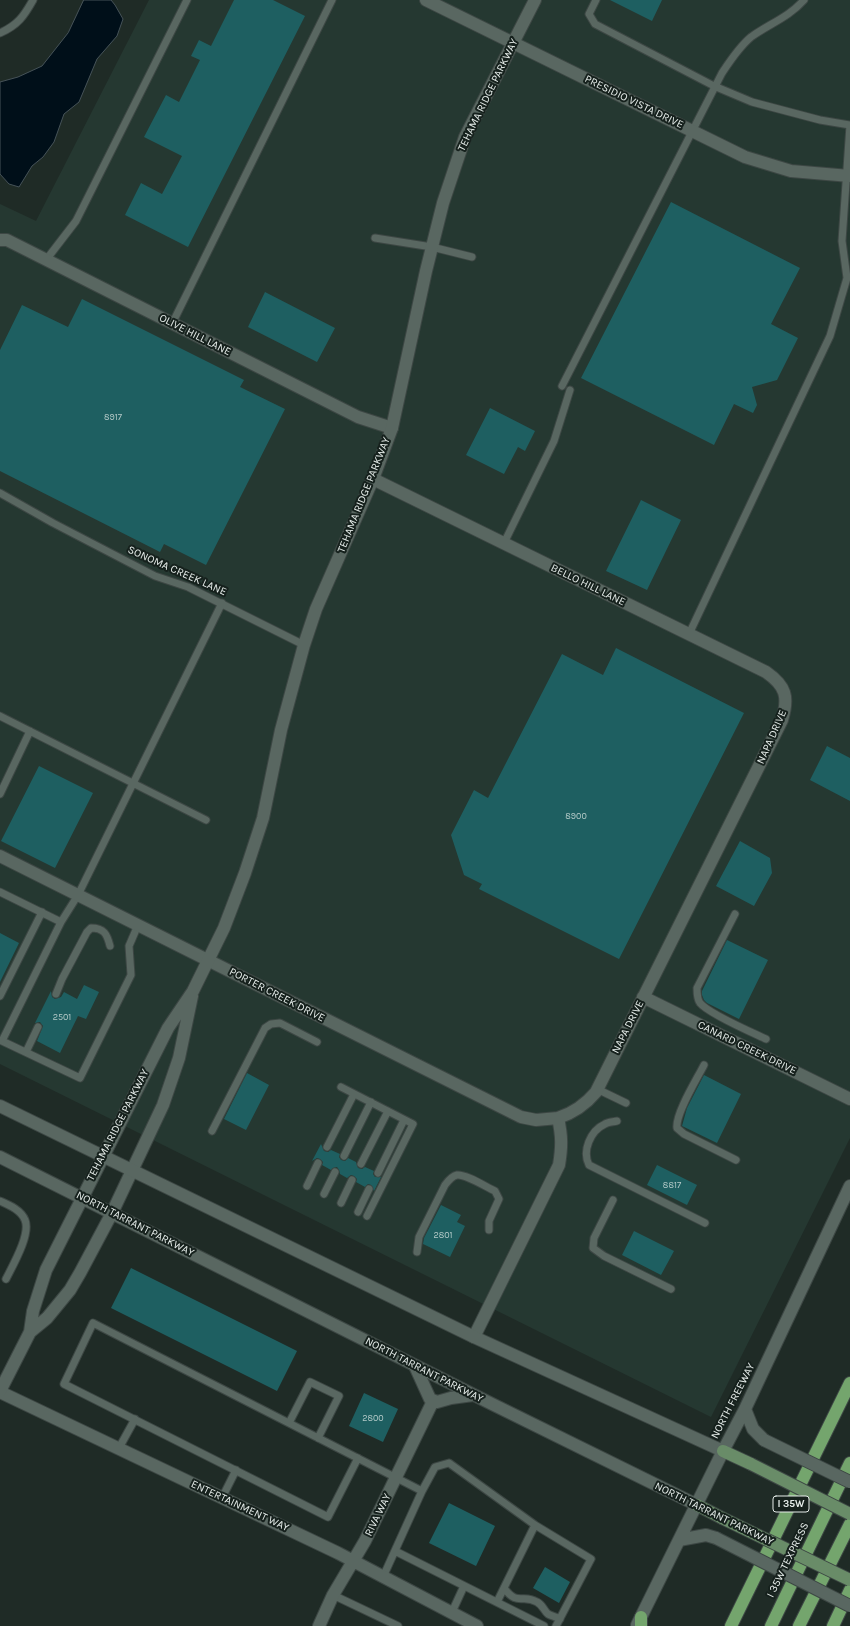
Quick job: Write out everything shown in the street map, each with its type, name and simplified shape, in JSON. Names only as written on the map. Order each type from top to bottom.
[{"type":"highway","name":"I 35W","points":[[731,1626],[850,1383]]},
{"type":"highway","name":"I 35W TEXPRESS","points":[[770,1626],[850,1463]]},
{"type":"highway","points":[[799,1626],[850,1524]]},
{"type":"highway","points":[[833,1626],[850,1590]]},
{"type":"main road","points":[[722,1451],[850,1514]]},
{"type":"main road","name":"NORTH TARRANT PARKWAY","points":[[697,1505],[850,1580]]},
{"type":"street","name":"PRESIDIO VISTA DRIVE","points":[[426,0],[745,158],[791,171],[849,176]]},
{"type":"street","name":"TEHAMA RIDGE PARKWAY","points":[[0,1391],[30,1332],[33,1311],[46,1270],[102,1155],[168,1028],[193,991],[224,928],[240,887],[263,818],[281,730],[304,645],[316,609],[373,478],[392,428],[443,203],[465,137],[535,0]]},
{"type":"street","name":"OLIVE HILL LANE","points":[[0,240],[7,240],[358,417],[392,428]]},
{"type":"street","name":"BELLO HILL LANE","points":[[373,478],[766,672],[778,681],[784,693],[786,706]]},
{"type":"street","name":"NAPA DRIVE","points":[[558,1118],[568,1114],[590,1100],[597,1089],[775,734],[786,706]]},
{"type":"street","name":"PORTER CREEK DRIVE","points":[[0,856],[521,1117],[536,1120],[558,1118]]},
{"type":"street","name":"TEHAMA RIDGE PARKWAY","points":[[30,1332],[47,1318],[70,1290],[112,1213],[133,1170],[163,1105],[179,1058],[193,991]]},
{"type":"street","name":"CANARD CREEK DRIVE","points":[[643,997],[850,1099]]},
{"type":"street","points":[[0,1106],[474,1337],[722,1451]]},
{"type":"street","points":[[474,1337],[559,1165],[562,1134],[558,1118]]},
{"type":"street","name":"NORTH TARRANT PARKWAY","points":[[0,1156],[415,1366],[697,1505]]},
{"type":"street","name":"NORTH FREEWAY","points":[[639,1623],[722,1451],[745,1409],[850,1186]]},
{"type":"street","points":[[415,1366],[430,1399],[433,1401],[437,1402],[451,1398],[473,1395]]},
{"type":"street","name":"ENTERTAINMENT WAY","points":[[0,1391],[353,1560],[478,1626]]},
{"type":"street","name":"RIVA WAY","points":[[319,1626],[333,1595],[365,1542],[433,1401]]},
{"type":"street","points":[[745,1409],[753,1429],[764,1440],[850,1482]]},
{"type":"street","points":[[679,1540],[706,1535],[716,1538],[850,1606]]},
{"type":"lane","points":[[0,33],[8,29],[22,18],[34,0]]},
{"type":"lane","points":[[46,260],[76,221],[187,0]]},
{"type":"lane","points":[[172,324],[332,0]]},
{"type":"lane","points":[[596,0],[589,14],[595,24],[714,86],[752,102],[820,120],[850,125],[849,176],[842,242],[846,278],[830,336],[689,634]]},
{"type":"lane","points":[[562,386],[714,86],[734,54],[751,38],[785,17],[804,0]]},
{"type":"lane","points":[[375,238],[432,247],[472,257]]},
{"type":"lane","points":[[504,543],[554,442],[570,390]]},
{"type":"lane","name":"SONOMA CREEK LANE","points":[[0,493],[53,523],[154,576],[188,587],[304,645]]},
{"type":"lane","points":[[138,925],[129,946],[131,975],[80,1078],[2,1040],[61,922],[78,895],[222,603]]},
{"type":"lane","points":[[0,716],[206,820]]},
{"type":"lane","points":[[0,794],[30,731]]},
{"type":"lane","points":[[0,892],[61,922]]},
{"type":"lane","points":[[0,996],[42,912]]},
{"type":"lane","points":[[735,914],[697,988],[697,995],[699,1002],[707,1010],[766,1039]]},
{"type":"lane","points":[[56,994],[62,979],[87,932],[91,928],[98,928],[105,931],[108,936],[110,946]]},
{"type":"lane","points":[[212,1131],[265,1028],[271,1024],[280,1023],[317,1042]]},
{"type":"lane","points":[[26,1052],[38,1027]]},
{"type":"lane","points":[[704,1065],[680,1112],[677,1128],[684,1134],[736,1160]]},
{"type":"lane","points":[[341,1087],[413,1124],[367,1216]]},
{"type":"lane","points":[[597,1089],[626,1103]]},
{"type":"lane","points":[[327,1147],[354,1094]]},
{"type":"lane","points":[[344,1156],[371,1102]]},
{"type":"lane","points":[[361,1164],[388,1111]]},
{"type":"lane","points":[[378,1173],[404,1120]]},
{"type":"lane","points":[[617,1121],[606,1123],[598,1128],[590,1139],[585,1158],[589,1165],[705,1223]]},
{"type":"lane","points":[[307,1186],[318,1163]]},
{"type":"lane","points":[[324,1194],[335,1172]]},
{"type":"lane","points":[[417,1252],[419,1237],[445,1185],[451,1178],[457,1175],[463,1176],[495,1191],[497,1194],[499,1199],[489,1221],[489,1230]]},
{"type":"lane","points":[[341,1203],[352,1180]]},
{"type":"lane","points":[[358,1212],[369,1189]]},
{"type":"lane","points":[[612,1200],[594,1238],[593,1248],[604,1256],[671,1289]]},
{"type":"lane","points":[[0,1201],[15,1208],[25,1219],[27,1230],[6,1279]]},
{"type":"lane","points":[[358,1458],[328,1517],[64,1384],[93,1323],[358,1458],[422,1491]]},
{"type":"lane","points":[[289,1423],[310,1382],[339,1396],[318,1438]]},
{"type":"lane","points":[[119,1448],[135,1419]]},
{"type":"lane","points":[[383,1577],[422,1491],[435,1467],[449,1463],[535,1525],[591,1559],[556,1626]]},
{"type":"lane","points":[[222,1498],[236,1470]]},
{"type":"lane","points":[[497,1602],[535,1525]]},
{"type":"lane","points":[[395,1551],[544,1626]]},
{"type":"lane","points":[[452,1612],[464,1586]]},
{"type":"lane","points":[[504,1588],[510,1596],[517,1600],[527,1599],[537,1602],[548,1614],[560,1619]]},
{"type":"lane","points":[[333,1595],[398,1626]]},
{"type":"shaded area","points":[[84,0],[111,0],[123,19],[117,36],[97,59],[79,102],[64,114],[54,142],[43,157],[32,166],[19,187],[9,184],[0,174],[0,82],[18,77],[42,66],[68,33]]},
{"type":"shaded area","points":[[149,0],[850,0],[850,1138],[711,1417],[0,1064],[0,204],[36,221]]},
{"type":"building","points":[[234,0],[273,0],[305,16],[188,247],[125,215],[141,183],[162,194],[182,156],[144,137],[166,95],[179,102],[200,60],[191,56],[199,40],[211,46]]},
{"type":"building","points":[[610,0],[662,0],[652,21]]},
{"type":"building","points":[[671,202],[800,268],[771,324],[798,338],[777,380],[752,387],[757,405],[753,413],[734,404],[714,445],[581,378]]},
{"type":"building","points":[[265,292],[335,328],[317,362],[248,327]]},
{"type":"building","points":[[82,299],[244,380],[240,387],[285,409],[206,565],[164,544],[160,552],[0,471],[0,350],[22,305],[68,327]]},
{"type":"building","points":[[490,408],[535,431],[525,451],[518,447],[504,474],[466,455]]},
{"type":"building","points":[[641,500],[681,520],[647,590],[606,571]]},
{"type":"building","points":[[616,648],[744,713],[619,959],[479,889],[482,884],[464,875],[451,835],[474,790],[488,798],[562,654],[603,675]]},
{"type":"building","points":[[827,746],[850,758],[850,801],[810,780]]},
{"type":"building","points":[[39,766],[93,793],[55,868],[1,841]]},
{"type":"building","points":[[740,841],[770,858],[772,873],[754,906],[716,886]]},
{"type":"building","points":[[0,933],[19,943],[0,982]]},
{"type":"building","points":[[727,940],[768,960],[739,1019],[707,1003],[702,995],[702,991]]},
{"type":"building","points":[[84,985],[99,992],[86,1019],[78,1016],[60,1053],[37,1041],[43,1026],[40,1022],[35,1023],[51,991],[52,997],[55,999],[61,997],[64,992],[77,999]]},
{"type":"building","points":[[247,1073],[269,1085],[246,1130],[224,1119]]},
{"type":"building","points":[[704,1075],[741,1094],[717,1143],[682,1126],[687,1108]]},
{"type":"building","points":[[321,1144],[324,1151],[328,1152],[331,1150],[340,1154],[339,1157],[341,1160],[345,1161],[348,1158],[356,1162],[358,1168],[362,1169],[365,1167],[374,1171],[373,1174],[375,1177],[381,1177],[374,1191],[371,1185],[368,1184],[365,1187],[356,1182],[357,1179],[354,1176],[351,1175],[347,1178],[340,1174],[337,1167],[331,1170],[322,1165],[323,1162],[320,1159],[317,1158],[312,1161]]},
{"type":"building","points":[[657,1165],[697,1185],[687,1205],[647,1185]]},
{"type":"building","points":[[441,1205],[461,1215],[457,1222],[465,1226],[450,1257],[423,1244],[424,1238]]},
{"type":"building","points":[[634,1231],[674,1251],[661,1275],[622,1255]]},
{"type":"building","points":[[131,1268],[297,1351],[277,1391],[111,1308]]},
{"type":"building","points":[[364,1393],[398,1409],[383,1442],[349,1426]]},
{"type":"building","points":[[449,1503],[495,1526],[476,1566],[429,1543]]},
{"type":"building","points":[[545,1567],[570,1582],[559,1603],[533,1588]]}]
